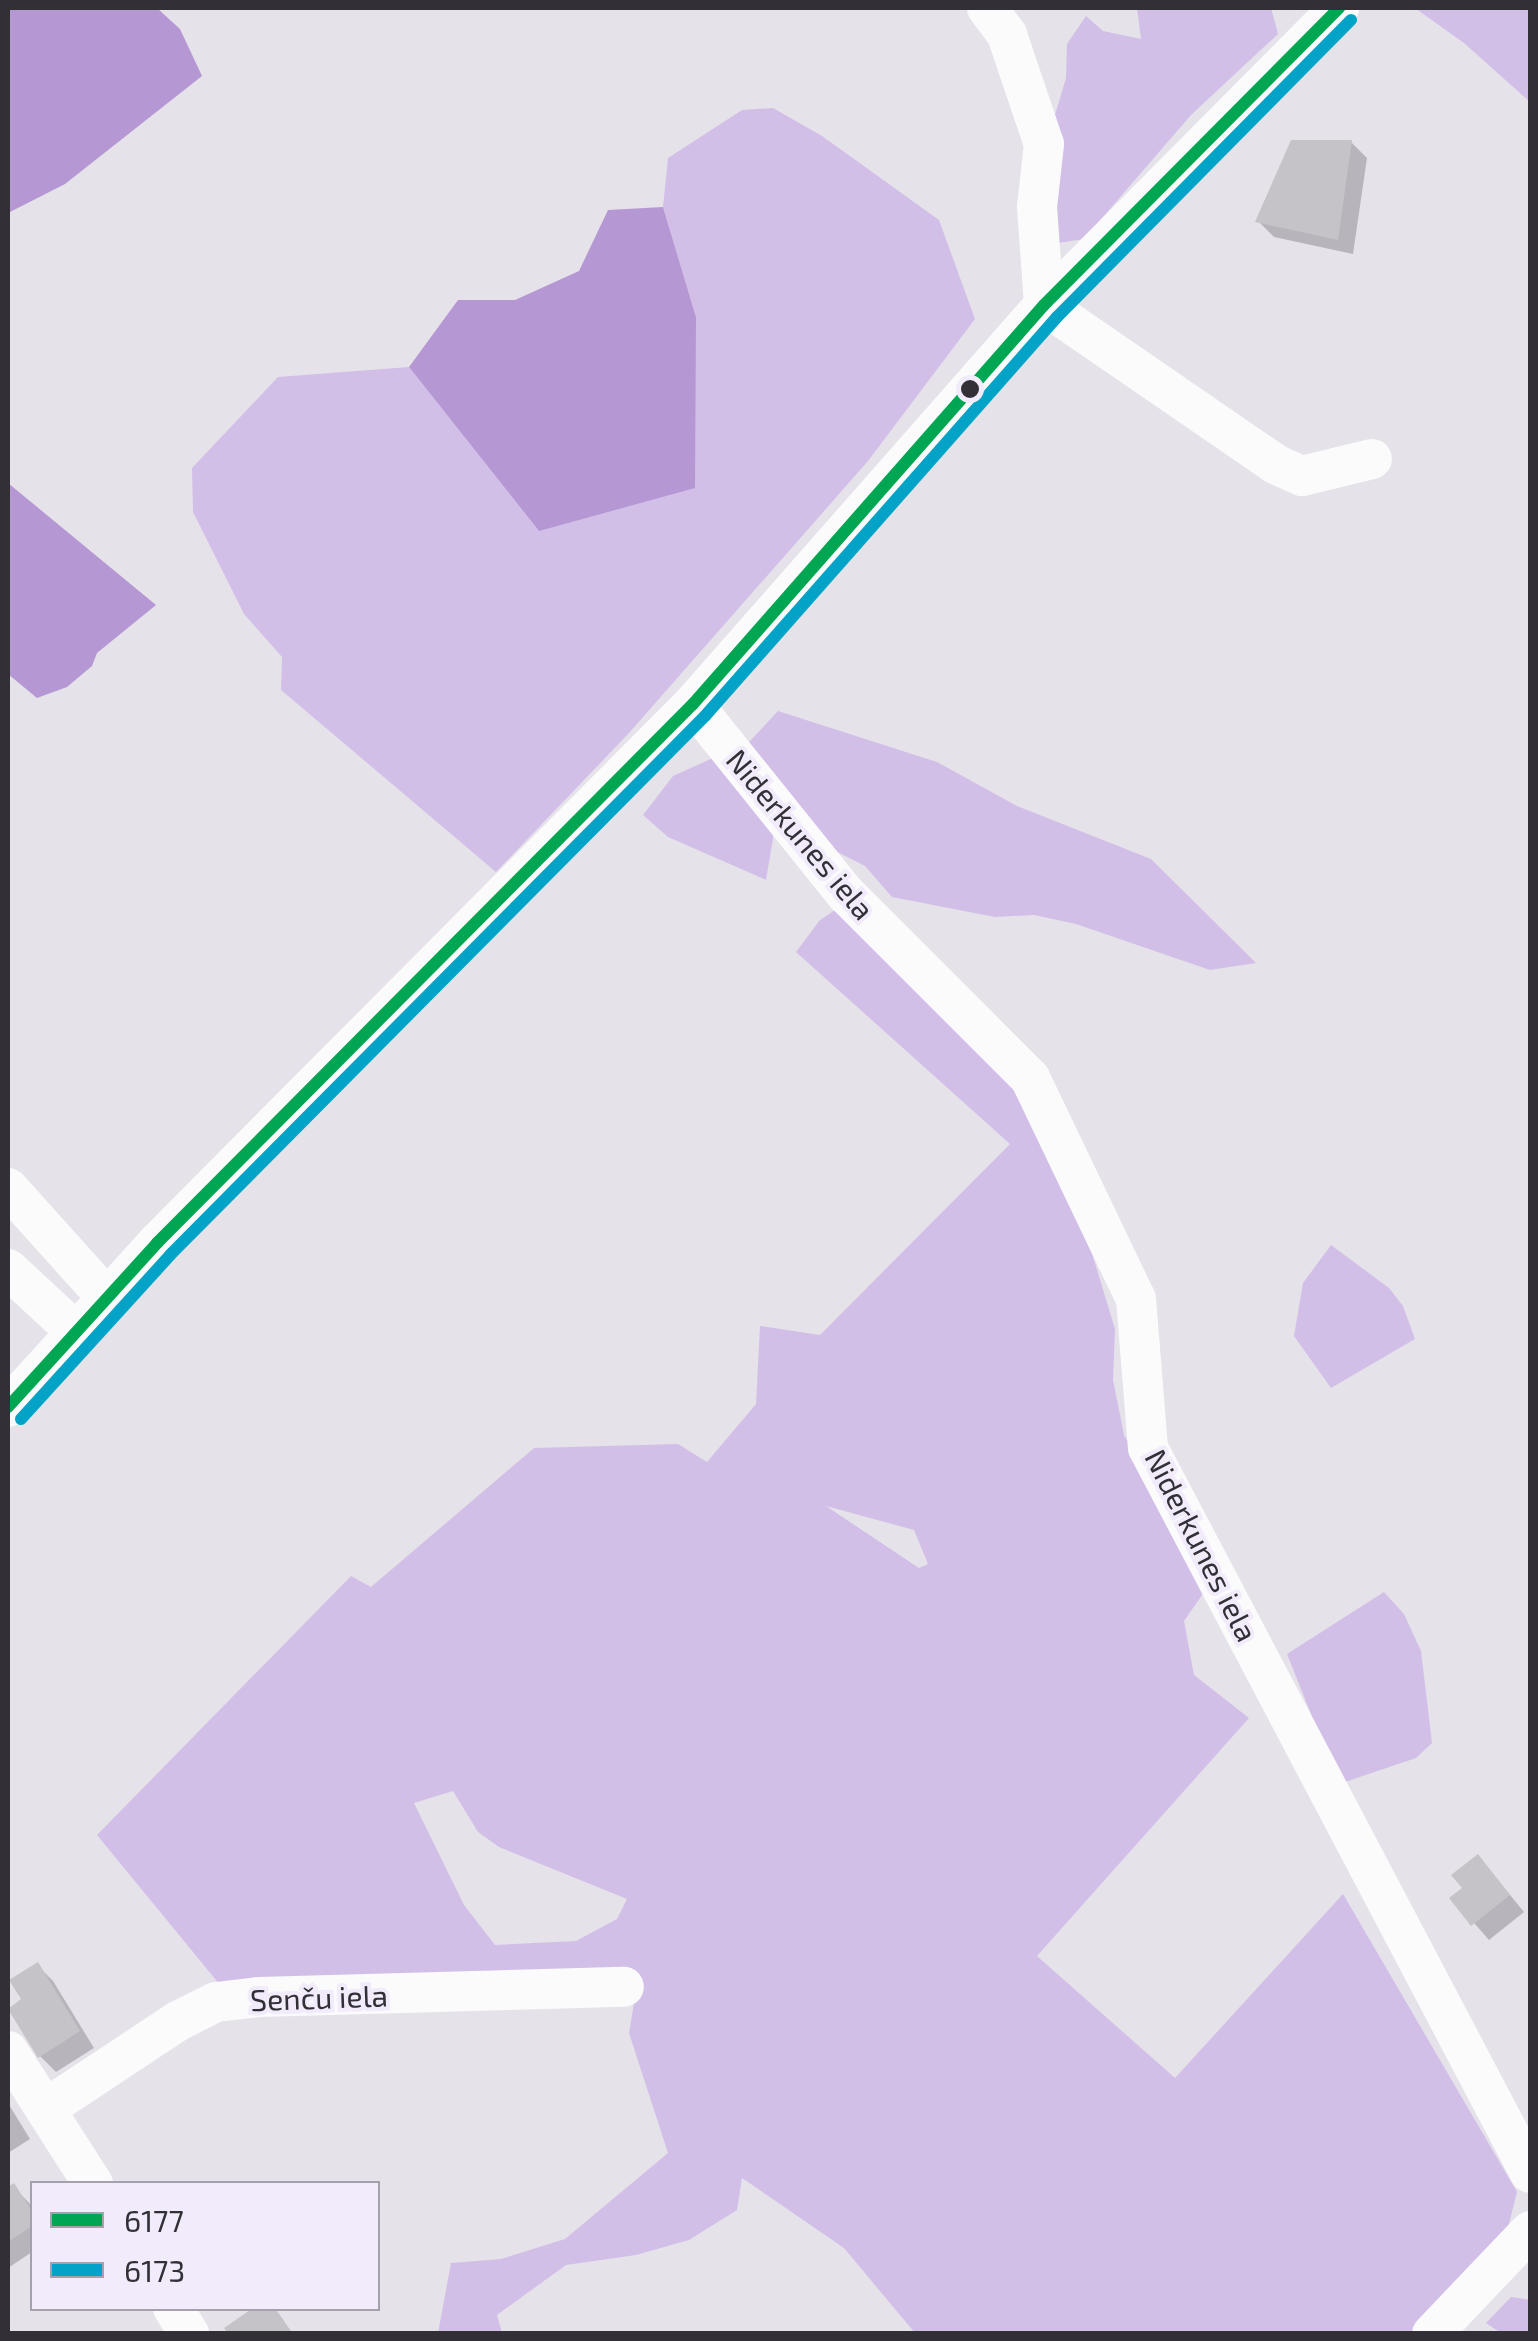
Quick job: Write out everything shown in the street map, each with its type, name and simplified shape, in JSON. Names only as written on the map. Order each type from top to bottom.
[{"type":"street","points":[[988,8],[1008,35],[1044,144],[1037,207],[1044,305]]},
{"type":"street","points":[[8,1407],[107,1298],[693,704],[1044,305],[1318,16]]},
{"type":"street","points":[[1044,305],[1275,464],[1302,476],[1372,459]]},
{"type":"street","name":"Niderkunes iela","points":[[693,704],[846,894],[1030,1078],[1136,1300],[1148,1448],[1530,2172]]},
{"type":"street","points":[[8,1188],[107,1298]]},
{"type":"street","points":[[8,1269],[76,1332]]},
{"type":"street","name":"Senču iela","points":[[45,2109],[178,2020],[216,2002],[259,1997],[624,1987]]},
{"type":"street","points":[[8,2051],[91,2181]]},
{"type":"street","points":[[1432,2334],[1522,2255]]},
{"type":"street","points":[[175,2311],[189,2334]]},
{"type":"shaded area","points":[[8,8],[157,8],[180,29],[202,76],[65,184],[8,213]]},
{"type":"shaded area","points":[[1137,8],[1271,8],[1278,34],[1191,115],[1084,239],[1052,244],[1049,135],[1066,78],[1067,44],[1086,16],[1103,31],[1141,39]]},
{"type":"shaded area","points":[[1415,8],[1530,10],[1530,102],[1464,43]]},
{"type":"shaded area","points":[[773,108],[822,136],[939,220],[975,319],[868,461],[629,733],[496,872],[281,690],[282,657],[244,614],[193,512],[192,468],[278,377],[409,367],[539,531],[696,317],[663,207],[668,158],[742,110]]},
{"type":"shaded area","points":[[663,207],[696,317],[695,488],[539,531],[409,367],[458,300],[515,300],[579,271],[608,210]]},
{"type":"shaded area","points":[[8,483],[156,605],[97,653],[92,666],[67,687],[37,698],[8,674]]},
{"type":"shaded area","points":[[778,711],[937,762],[1017,806],[1151,859],[1256,963],[1210,970],[1076,924],[1034,915],[995,917],[892,897],[865,866],[776,821],[766,880],[668,837],[643,815],[673,776],[713,758],[722,771]]},
{"type":"shaded area","points":[[841,906],[1001,1066],[1077,1204],[1115,1329],[1113,1380],[1124,1435],[1209,1585],[1184,1621],[1194,1675],[1249,1718],[1037,1956],[1175,2078],[1343,1894],[1517,2192],[1507,2232],[1451,2297],[1411,2333],[915,2333],[844,2248],[742,2178],[737,2210],[689,2240],[636,2255],[566,2265],[497,2315],[502,2333],[438,2333],[451,2263],[501,2259],[565,2239],[668,2153],[629,2033],[636,1991],[225,1991],[97,1835],[351,1576],[371,1587],[534,1448],[678,1444],[707,1462],[756,1404],[760,1326],[820,1335],[1010,1144],[796,952],[820,920]],"holes":[[[826,1506],[914,1530],[928,1564],[919,1568]],[[453,1791],[478,1832],[499,1847],[627,1899],[617,1919],[576,1941],[495,1945],[464,1905],[414,1803]]]},
{"type":"shaded area","points":[[1331,1245],[1389,1288],[1403,1306],[1415,1339],[1331,1388],[1294,1336],[1303,1283]]},
{"type":"shaded area","points":[[1384,1592],[1404,1614],[1421,1651],[1432,1743],[1416,1758],[1339,1784],[1287,1654]]},
{"type":"shaded area","points":[[1511,2297],[1530,2300],[1530,2333],[1501,2333],[1486,2323]]},
{"type":"building","points":[[1291,140],[1352,140],[1338,240],[1255,222]]},
{"type":"building","points":[[1478,1854],[1510,1895],[1471,1926],[1449,1898],[1462,1888],[1451,1875]]},
{"type":"building","points":[[38,1962],[80,2031],[38,2058],[8,2009],[21,1999],[9,1980]]},
{"type":"building","points":[[14,2183],[30,2208],[30,2227],[8,2242],[8,2187]]},
{"type":"building","points":[[249,2311],[277,2311],[293,2334],[228,2334],[224,2328]]},
{"type":"transit line","name":"6177","points":[[8,1407],[157,1243],[693,704],[1044,305],[1339,8]]},
{"type":"transit line","name":"6173","points":[[21,1419],[170,1255],[705,716],[1057,317],[1351,20]]}]
